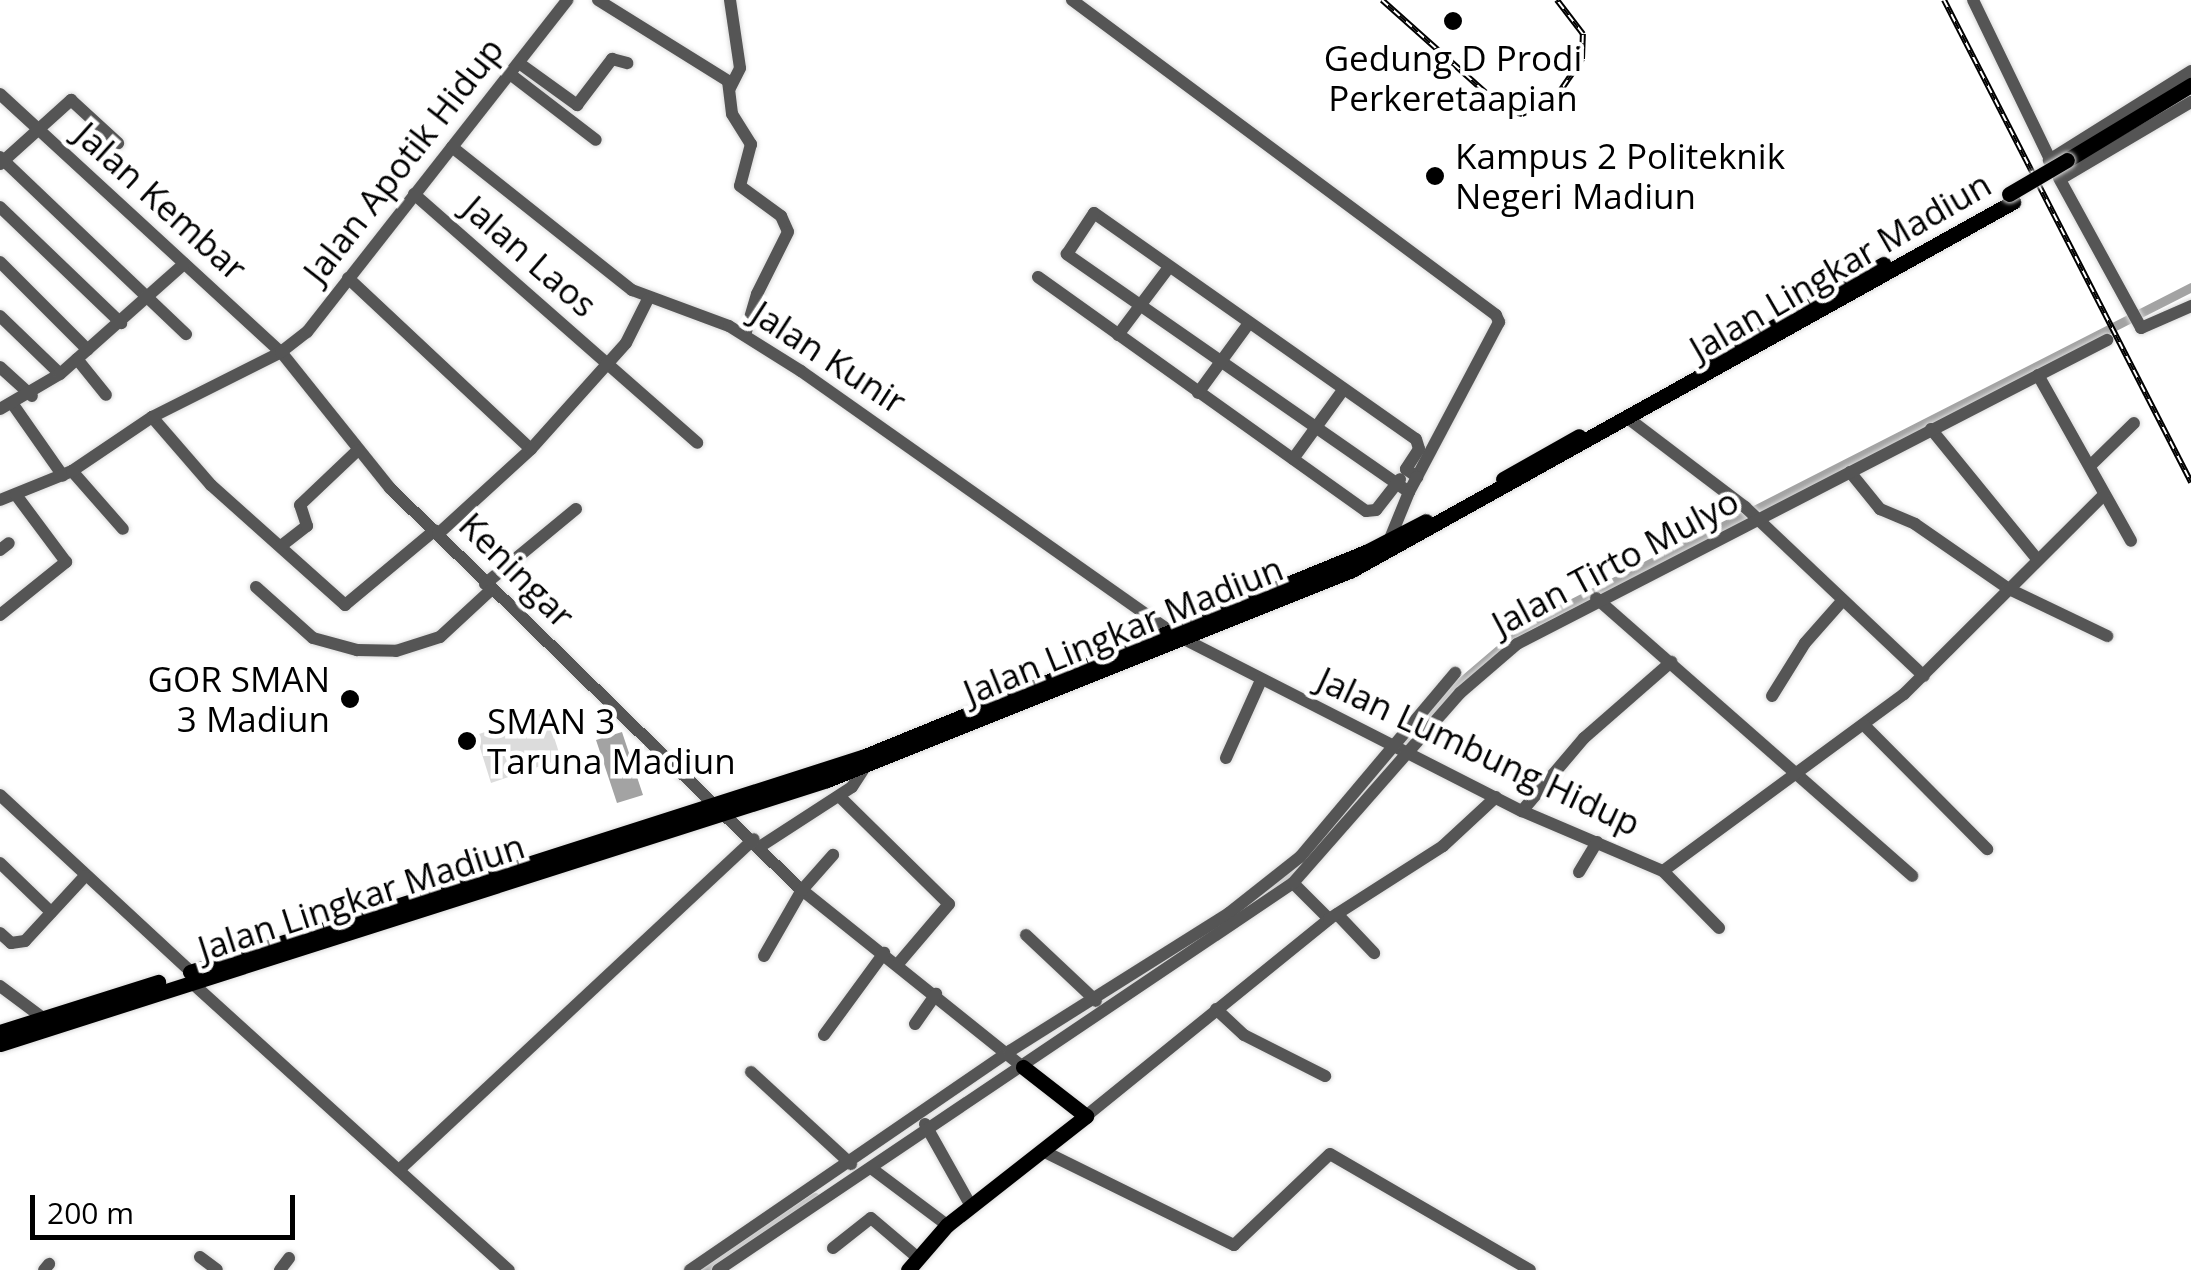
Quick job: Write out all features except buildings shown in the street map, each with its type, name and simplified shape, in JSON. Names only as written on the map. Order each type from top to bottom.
[{"type":"main road","name":"Jalan Lingkar Madiun","points":[[1174,634],[1398,548],[1629,420],[1788,321],[2191,85]]},
{"type":"main road","name":"Jalan Lingkar Madiun","points":[[0,1044],[191,977],[867,760],[1174,634],[1390,540],[2191,99]]},
{"type":"main road","name":"Jalan Lingkar Madiun","points":[[0,1032],[191,977]]},
{"type":"main road","points":[[912,1263],[947,1225],[1086,1116],[1018,1060]]},
{"type":"street","name":"Jalan Apotik Hidup","points":[[4,498],[68,473],[152,417],[278,354],[307,332],[567,0]]},
{"type":"street","points":[[598,0],[720,72],[730,88],[732,114],[751,144],[740,186],[781,216],[788,232],[745,335]]},
{"type":"street","points":[[730,0],[740,68],[730,88]]},
{"type":"street","points":[[1038,278],[1366,511],[1376,510],[1396,483],[1412,473],[1499,322],[1496,315],[1072,0]]},
{"type":"street","points":[[1973,0],[2049,157],[2141,328],[2191,306]]},
{"type":"street","points":[[514,69],[578,105],[612,58],[626,64]]},
{"type":"street","points":[[514,69],[596,140]]},
{"type":"street","points":[[2049,157],[2191,71]]},
{"type":"street","name":"Jalan Kembar","points":[[0,94],[35,131]]},
{"type":"street","points":[[2060,178],[2191,99]]},
{"type":"street","points":[[118,143],[71,100],[1,160],[186,334]]},
{"type":"street","name":"Jalan Kembar","points":[[0,103],[278,354]]},
{"type":"street","name":"Jalan Kunir","points":[[452,147],[648,299],[745,335],[1174,634]]},
{"type":"street","name":"Jalan Laos","points":[[414,194],[697,443]]},
{"type":"street","points":[[0,208],[121,322]]},
{"type":"street","points":[[1390,540],[1409,492],[1418,441],[1098,214],[1067,246],[1067,254],[1319,424],[1409,492]]},
{"type":"street","points":[[0,262],[82,354],[106,394]]},
{"type":"street","points":[[123,529],[7,407],[32,396],[60,374],[182,266]]},
{"type":"street","points":[[1118,335],[1169,267]]},
{"type":"street","points":[[348,278],[531,449]]},
{"type":"street","points":[[152,417],[211,485],[344,605],[437,532],[531,449],[626,342],[648,299]]},
{"type":"street","points":[[0,316],[60,374]]},
{"type":"street","points":[[1198,393],[1250,323]]},
{"type":"street","name":"Jalan Tirto Mulyo","points":[[1018,1060],[1293,884],[1403,749],[1486,668],[1596,598],[1751,515],[1850,472],[2107,340]]},
{"type":"street","name":"Keningar","points":[[278,354],[357,451],[488,587],[724,808],[802,890],[1018,1060]]},
{"type":"street","points":[[0,366],[32,396]]},
{"type":"street","points":[[2038,375],[2132,541]]},
{"type":"street","points":[[1293,459],[1343,390]]},
{"type":"street","points":[[1629,420],[1751,515],[1924,676]]},
{"type":"street","points":[[2091,465],[2134,422]]},
{"type":"street","points":[[1930,430],[2038,560]]},
{"type":"street","points":[[281,546],[307,526],[300,505],[357,451]]},
{"type":"street","points":[[1850,472],[1871,502],[2009,589],[2107,636]]},
{"type":"street","name":"Jalan Lumbung Hidup","points":[[1174,634],[1522,811],[1663,872],[1864,725],[1924,676],[2104,496]]},
{"type":"street","points":[[0,616],[66,562],[4,498]]},
{"type":"street","points":[[256,587],[313,638],[357,650],[396,651],[440,638],[488,587],[576,509]]},
{"type":"street","points":[[1596,598],[1799,771],[1912,876]]},
{"type":"street","points":[[1772,696],[1805,643],[1843,600]]},
{"type":"street","points":[[1522,811],[1584,738],[1670,662]]},
{"type":"street","points":[[718,1270],[871,1168],[1096,1001],[1229,913],[1300,857],[1403,749],[1455,674]]},
{"type":"street","points":[[1226,758],[1262,680]]},
{"type":"street","points":[[1864,725],[1987,849]]},
{"type":"street","points":[[399,1170],[758,842],[839,796],[867,760]]},
{"type":"street","points":[[0,795],[508,1270]]},
{"type":"street","points":[[839,796],[950,904],[898,964]]},
{"type":"street","points":[[1086,1116],[1333,916],[1444,846],[1496,797]]},
{"type":"street","points":[[1578,872],[1597,842]]},
{"type":"street","points":[[764,956],[802,890],[833,855]]},
{"type":"street","points":[[0,863],[51,912]]},
{"type":"street","points":[[1663,872],[1719,928]]},
{"type":"street","points":[[0,933],[20,944],[85,876]]},
{"type":"street","points":[[1293,884],[1374,953]]},
{"type":"street","points":[[1026,935],[1096,1001]]},
{"type":"street","points":[[824,1034],[884,953]]},
{"type":"street","points":[[0,972],[0,985],[43,1018]]},
{"type":"street","points":[[915,1024],[936,994]]},
{"type":"street","points":[[1216,1008],[1244,1035],[1324,1076]]},
{"type":"street","points":[[690,1270],[851,1164],[926,1125],[1018,1060]]},
{"type":"street","points":[[751,1072],[851,1164]]},
{"type":"street","points":[[926,1125],[971,1206]]},
{"type":"street","points":[[1043,1151],[1234,1244],[1330,1154],[1530,1270]]},
{"type":"street","points":[[871,1168],[947,1225]]},
{"type":"street","points":[[833,1248],[871,1218],[912,1263]]},
{"type":"street","points":[[200,1257],[217,1270]]},
{"type":"shaded area","points":[[546,712],[561,759],[491,783],[476,735]]},
{"type":"shaded area","points":[[622,732],[643,795],[617,803],[596,740]]},
{"type":"waterway","points":[[1400,754],[1442,698],[1525,627],[2191,287]]},
{"type":"waterway","points":[[1266,894],[1304,862]]},
{"type":"waterway","points":[[705,1270],[815,1197]]},
{"type":"railway","points":[[1382,0],[1504,109],[1522,114],[1554,100],[1582,59],[1583,34],[1557,0]]},
{"type":"railway","points":[[1944,0],[2191,482]]},
{"type":"place","name":"Gedung D Prodi Perkeretaapian","points":[[1453,21]]},
{"type":"place","name":"Kampus 2 Politeknik Negeri Madiun","points":[[1435,176]]},
{"type":"place","name":"GOR SMAN 3 Madiun","points":[[350,699]]},
{"type":"place","name":"SMAN 3 Taruna Madiun","points":[[467,741]]}]
